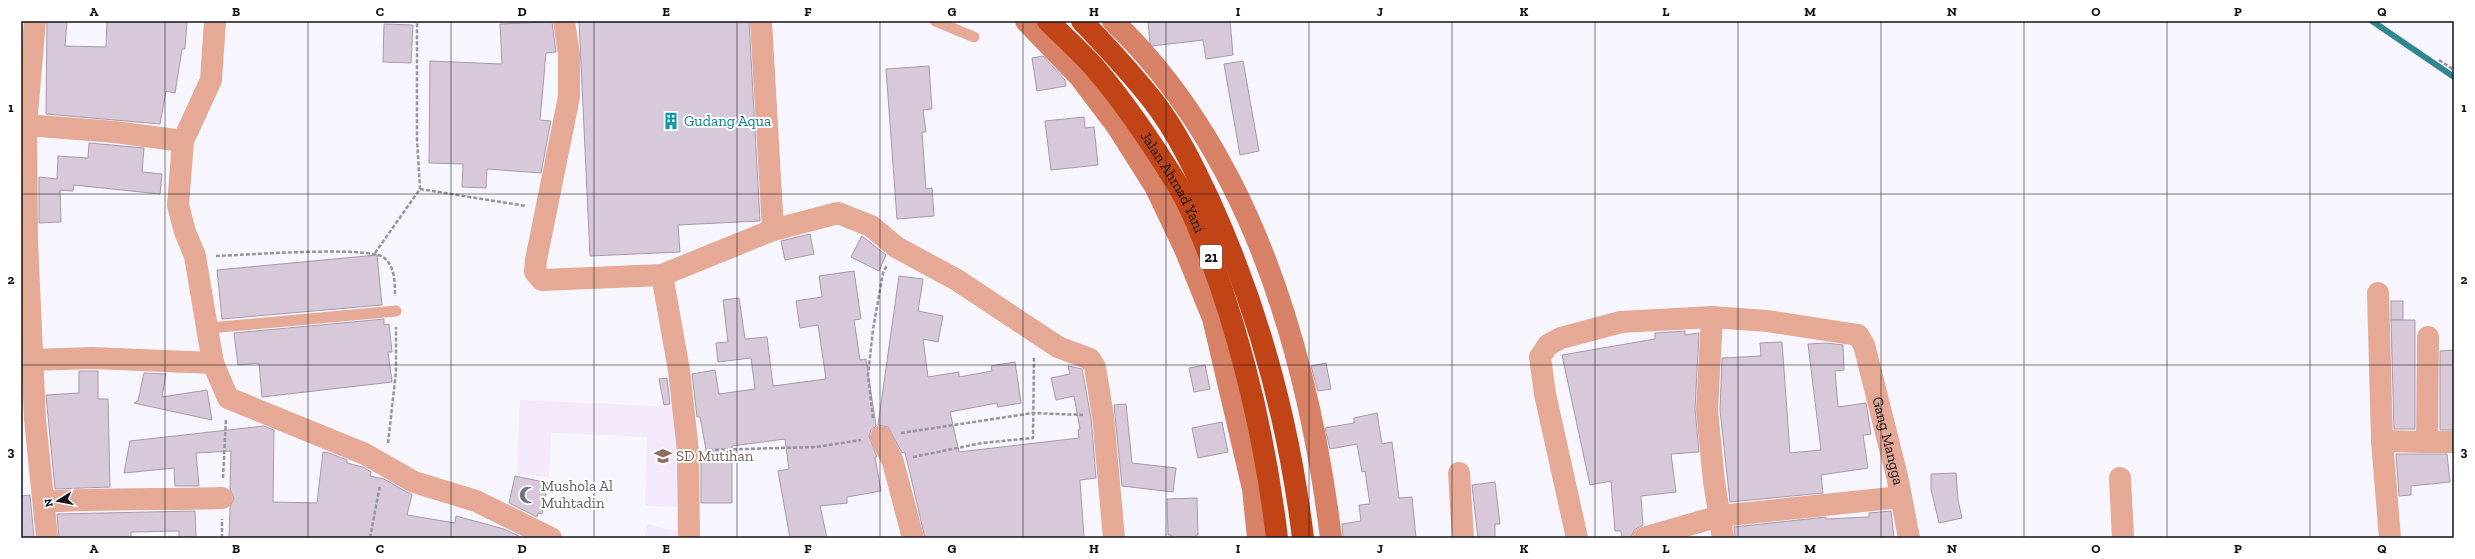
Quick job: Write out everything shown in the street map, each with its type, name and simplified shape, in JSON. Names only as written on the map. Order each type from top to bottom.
[{"type":"highway","name":"Jalan Ahmad Yani","points":[[1048,21],[1095,68],[1135,122],[1179,188],[1209,253],[1234,329],[1251,392],[1271,486],[1277,538]]},
{"type":"highway","name":"Jalan Ahmad Yani","points":[[1082,21],[1154,103],[1193,166],[1226,236],[1251,308],[1272,378],[1296,477],[1303,538]]},
{"type":"street","points":[[35,21],[24,163],[29,353],[47,538]]},
{"type":"street","points":[[215,21],[211,80],[183,141],[178,206],[185,232],[195,256],[209,328],[213,363],[228,398],[365,454],[414,482],[476,501],[551,538]]},
{"type":"street","points":[[564,21],[569,55],[569,98],[545,208],[535,272],[542,280],[662,275],[774,230],[838,213],[871,226],[896,247],[956,280],[1034,329],[1058,347],[1090,359],[1095,367],[1103,416],[1114,538]]},
{"type":"street","points":[[761,21],[774,230]]},
{"type":"street","points":[[1026,21],[1080,77],[1117,126],[1155,186],[1185,249],[1213,318],[1253,489],[1258,538]]},
{"type":"street","points":[[1113,21],[1172,88],[1216,154],[1251,224],[1281,301],[1300,370],[1323,473],[1331,538]]},
{"type":"street","points":[[26,125],[115,132],[183,141]]},
{"type":"street","points":[[662,275],[679,370],[688,451],[689,538]]},
{"type":"street","points":[[2378,293],[2382,441],[2390,538]]},
{"type":"street","points":[[1577,538],[1546,394],[1540,357],[1548,344],[1561,338],[1621,322],[1712,316],[1707,410],[1714,481],[1723,538]]},
{"type":"street","name":"Gang Mangga","points":[[1712,316],[1767,321],[1858,334],[1864,345],[1901,497],[1909,538]]},
{"type":"street","points":[[2427,442],[2428,337]]},
{"type":"street","points":[[29,353],[92,358],[213,363]]},
{"type":"street","points":[[881,437],[893,462],[913,538]]},
{"type":"street","points":[[2382,441],[2454,442]]},
{"type":"street","points":[[1459,473],[1463,538]]},
{"type":"street","points":[[2120,478],[2123,538]]},
{"type":"street","points":[[1643,538],[1720,516],[1901,497]]},
{"type":"street","points":[[44,502],[126,498],[159,500],[222,498]]},
{"type":"lane","points":[[936,21],[974,36]]},
{"type":"lane","points":[[209,328],[396,311]]},
{"type":"path","points":[[375,253],[420,189],[417,139],[417,21]]},
{"type":"path","points":[[2439,60],[2454,70]]},
{"type":"path","points":[[420,189],[545,208]]},
{"type":"path","points":[[881,437],[874,423],[868,375],[883,273],[896,247]]},
{"type":"path","points":[[893,462],[982,443],[1033,438],[1034,329]]},
{"type":"path","points":[[222,538],[222,498],[228,398]]},
{"type":"path","points":[[1033,413],[1103,416]]},
{"type":"path","points":[[370,538],[384,466]]},
{"type":"shaded area","name":"SD Mutihan","points":[[520,400],[681,407],[677,507],[645,506],[647,437],[551,433],[549,477],[517,475]]},
{"type":"shaded area","points":[[648,524],[678,532],[676,538],[644,538]]},
{"type":"building","points":[[47,21],[67,21],[65,46],[106,47],[107,21],[187,21],[185,49],[182,49],[175,93],[166,91],[160,124],[46,114]]},
{"type":"building","name":"Gudang Aqua","points":[[579,21],[749,21],[760,221],[678,225],[680,252],[590,256]]},
{"type":"building","points":[[1148,21],[1230,21],[1233,55],[1206,59],[1203,40],[1152,46],[1150,43]]},
{"type":"building","points":[[552,22],[556,52],[546,53],[540,120],[551,121],[541,173],[487,169],[486,188],[462,187],[463,164],[429,163],[430,61],[502,64],[500,24]]},
{"type":"building","points":[[384,24],[413,25],[411,63],[383,62]]},
{"type":"building","points":[[1043,56],[1065,80],[1066,86],[1037,91],[1032,58]]},
{"type":"building","points":[[1243,61],[1259,151],[1240,155],[1224,64]]},
{"type":"building","points":[[929,66],[932,109],[923,110],[926,132],[922,132],[926,189],[932,188],[934,216],[897,219],[886,69]]},
{"type":"building","points":[[1084,117],[1085,128],[1094,127],[1098,165],[1051,170],[1045,121]]},
{"type":"building","points":[[89,143],[144,148],[142,172],[162,174],[160,194],[74,185],[73,191],[60,190],[61,222],[39,223],[39,177],[57,179],[58,156],[88,158]]},
{"type":"building","points":[[810,234],[814,254],[785,260],[781,241]]},
{"type":"building","points":[[862,236],[886,255],[879,271],[851,257]]},
{"type":"building","points":[[377,255],[382,305],[222,319],[217,270]]},
{"type":"building","points":[[854,271],[861,319],[854,320],[860,360],[866,359],[876,426],[871,430],[869,436],[877,457],[875,457],[881,491],[847,497],[847,503],[820,506],[827,538],[790,538],[778,471],[789,469],[785,439],[732,446],[732,503],[701,503],[701,455],[707,455],[700,417],[697,417],[692,374],[715,370],[719,394],[755,389],[751,358],[718,362],[716,343],[728,342],[723,300],[739,298],[745,339],[767,337],[773,386],[826,379],[818,325],[800,328],[796,301],[822,297],[819,276]]},
{"type":"building","points":[[899,276],[923,279],[918,311],[943,316],[938,342],[923,339],[928,377],[959,372],[959,377],[992,371],[991,366],[1015,362],[1021,403],[998,407],[997,403],[950,412],[959,452],[1079,438],[1078,430],[1080,429],[1074,396],[1056,400],[1051,378],[1070,374],[1068,366],[1082,369],[1091,418],[1096,478],[1080,480],[1084,538],[925,538],[905,452],[902,453],[888,427],[878,425]]},
{"type":"building","points":[[2391,301],[2403,301],[2403,320],[2391,320]]},
{"type":"building","points":[[384,319],[384,325],[389,324],[392,352],[388,352],[392,382],[262,397],[259,363],[238,365],[234,333]]},
{"type":"building","points":[[2391,320],[2415,320],[2415,429],[2394,429]]},
{"type":"building","points":[[1685,331],[1685,335],[1699,333],[1695,409],[1699,452],[1671,454],[1676,492],[1641,496],[1643,525],[1634,530],[1631,538],[1622,538],[1621,531],[1615,531],[1611,481],[1590,485],[1562,355],[1655,339],[1655,333]]},
{"type":"building","points":[[1782,342],[1790,453],[1821,450],[1808,344],[1826,343],[1843,345],[1844,370],[1835,371],[1838,407],[1866,403],[1871,434],[1863,435],[1868,468],[1821,475],[1823,493],[1730,502],[1720,410],[1722,358],[1761,356],[1760,343]]},
{"type":"building","points":[[2454,350],[2454,430],[2440,430],[2440,351]]},
{"type":"building","points":[[1326,363],[1331,389],[1318,391],[1311,366]]},
{"type":"building","points":[[1205,365],[1210,389],[1194,392],[1189,368]]},
{"type":"building","points":[[79,371],[98,371],[98,399],[108,399],[110,487],[55,489],[46,395],[79,393]]},
{"type":"building","points":[[144,373],[166,374],[162,397],[207,390],[212,420],[134,403],[138,401]]},
{"type":"building","points":[[667,378],[670,404],[664,405],[659,379]]},
{"type":"building","points":[[1126,404],[1132,463],[1176,468],[1173,492],[1122,486],[1114,405]]},
{"type":"building","points":[[1377,413],[1382,444],[1392,442],[1399,498],[1412,497],[1416,538],[1343,538],[1342,524],[1361,521],[1359,505],[1370,504],[1365,471],[1362,472],[1357,444],[1330,449],[1325,428],[1354,423],[1354,418]]},
{"type":"building","points":[[1222,422],[1228,452],[1198,458],[1192,428]]},
{"type":"building","points":[[264,426],[274,430],[273,502],[317,503],[323,452],[347,460],[347,463],[363,467],[371,472],[370,476],[384,479],[412,495],[407,515],[455,523],[456,516],[504,529],[523,538],[229,538],[230,507],[234,498],[230,489],[231,451],[196,453],[199,486],[175,486],[174,468],[124,473],[130,441]]},
{"type":"building","points":[[2396,454],[2447,454],[2450,482],[2411,486],[2411,495],[2399,496]]},
{"type":"building","points":[[1956,473],[1958,500],[1962,518],[1939,523],[1931,489],[1931,474]]},
{"type":"building","name":"Mushola Al Muhtadin","points":[[515,476],[548,483],[542,514],[538,513],[537,517],[509,503]]},
{"type":"building","points":[[1495,482],[1500,524],[1495,524],[1495,538],[1478,538],[1472,485]]},
{"type":"building","points":[[30,495],[34,538],[21,538],[21,496]]},
{"type":"building","points":[[1197,498],[1198,535],[1196,535],[1196,538],[1171,538],[1171,535],[1168,535],[1167,499]]},
{"type":"building","points":[[195,511],[196,538],[179,538],[179,531],[131,532],[131,538],[59,538],[57,514]]},
{"type":"building","points":[[1891,511],[1894,538],[1735,538],[1734,527],[1826,517],[1826,519],[1869,517],[1869,513]]},
{"type":"waterway","points":[[2372,21],[2454,77]]},
{"type":"place","name":"Gudang Aqua","points":[[671,121]]},
{"type":"place","name":"SD Mutihan","points":[[663,456]]},
{"type":"place","name":"Mushola Al Muhtadin","points":[[528,495]]}]
